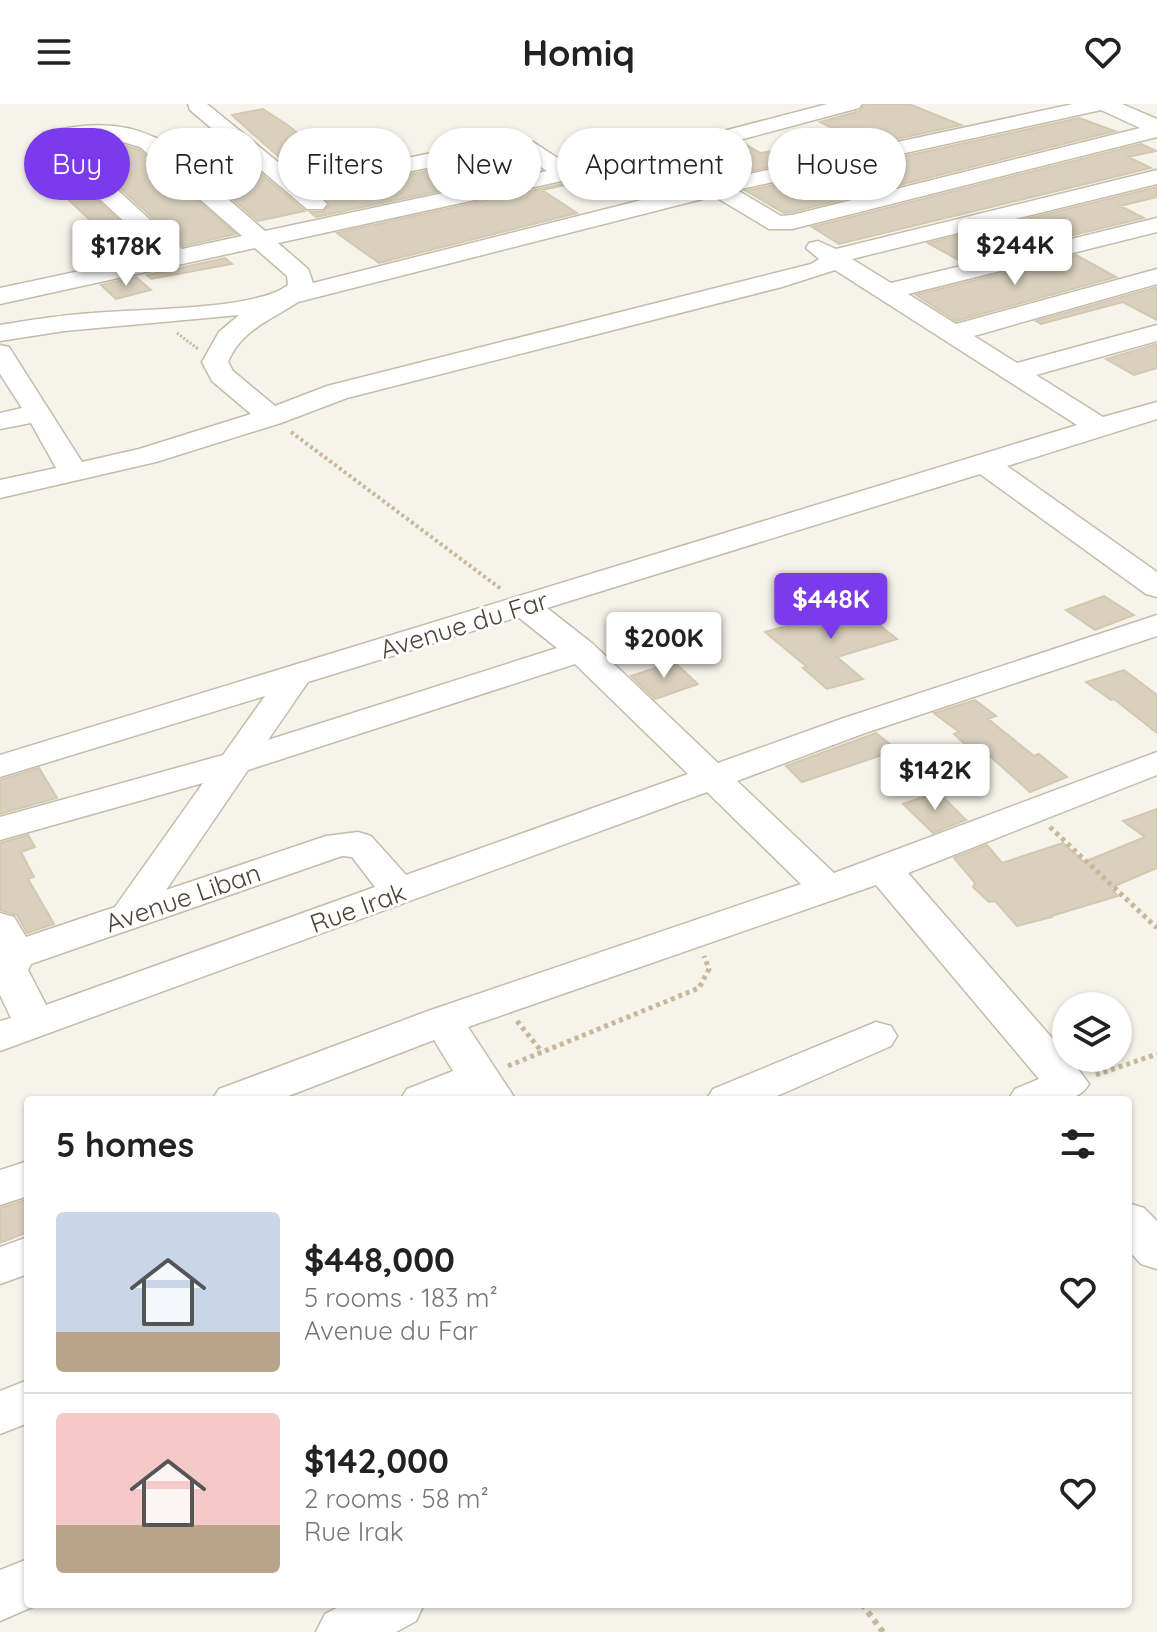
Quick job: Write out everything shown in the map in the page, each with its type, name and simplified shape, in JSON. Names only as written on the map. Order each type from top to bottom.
[{"type":"street","points":[[752,130],[852,104]]},
{"type":"street","points":[[752,180],[1095,105],[1149,124],[1155,131],[777,224]]},
{"type":"street","points":[[197,106],[278,173]]},
{"type":"street","points":[[146,141],[107,130],[55,135],[50,140],[177,258]]},
{"type":"street","points":[[411,164],[505,145],[525,147],[557,168]]},
{"type":"street","points":[[0,296],[557,175]]},
{"type":"street","points":[[0,489],[146,456],[271,417],[337,392],[820,269],[841,255],[913,235],[1157,177]]},
{"type":"street","points":[[214,200],[299,274],[301,286],[232,333],[223,343],[215,362],[222,375],[271,417]]},
{"type":"street","points":[[310,200],[338,223]]},
{"type":"street","points":[[608,200],[625,211]]},
{"type":"street","points":[[0,333],[68,321],[240,308],[283,300],[669,200]]},
{"type":"street","points":[[737,200],[1099,427]]},
{"type":"street","points":[[886,292],[1157,225]]},
{"type":"street","points":[[952,334],[1157,276]]},
{"type":"street","points":[[1012,373],[1157,333]]},
{"type":"street","points":[[5,367],[39,413],[73,472]]},
{"type":"street","name":"Avenue du Far","points":[[0,766],[1157,410]]},
{"type":"street","points":[[0,421],[39,413]]},
{"type":"street","points":[[984,463],[1157,587]]},
{"type":"street","points":[[524,606],[581,651],[828,888]]},
{"type":"street","name":"Rue Irak","points":[[18,1031],[714,776],[939,696],[1157,625]]},
{"type":"street","points":[[0,829],[233,763],[581,651]]},
{"type":"street","points":[[127,918],[294,678]]},
{"type":"street","points":[[245,1096],[443,1021],[883,869],[1157,763]]},
{"type":"street","name":"Avenue Liban","points":[[5,947],[127,918],[328,847],[350,843],[365,849],[400,893]]},
{"type":"street","points":[[883,869],[1068,1084],[1040,1096]]},
{"type":"street","points":[[5,947],[18,1031]]},
{"type":"street","points":[[443,1021],[487,1089],[446,1096]]},
{"type":"street","points":[[737,1096],[876,1036]]},
{"type":"street","points":[[0,1188],[24,1179]]},
{"type":"street","points":[[0,1266],[24,1257]]},
{"type":"street","points":[[0,1413],[24,1403]]},
{"type":"street","points":[[0,1597],[24,1585]]},
{"type":"street","points":[[344,1632],[389,1608]]},
{"type":"path","points":[[154,316],[215,362]]},
{"type":"path","points":[[271,417],[524,606]]},
{"type":"path","points":[[1033,811],[1157,928]]},
{"type":"path","points":[[487,1089],[542,1052],[699,988],[709,969],[705,957],[689,936]]},
{"type":"path","points":[[502,1001],[542,1052]]},
{"type":"path","points":[[1068,1084],[1157,1054]]},
{"type":"path","points":[[865,1608],[883,1632]]},
{"type":"building","points":[[865,104],[909,104],[961,125],[906,137],[906,128],[832,128],[820,122],[860,111]]},
{"type":"building","points":[[263,109],[291,128],[278,128],[278,156],[262,142],[262,128],[246,128],[232,115]]},
{"type":"building","points":[[1079,118],[1115,131],[906,183],[906,156]]},
{"type":"building","points":[[1141,144],[1156,151],[1128,157],[1151,168],[839,244],[812,227]]},
{"type":"building","points":[[130,147],[146,156],[146,200],[197,200],[236,234],[183,246],[130,197]]},
{"type":"building","points":[[752,148],[760,153],[768,152],[768,167],[752,171]]},
{"type":"building","points":[[427,171],[427,194],[411,197],[411,174]]},
{"type":"building","points":[[262,175],[278,188],[278,200],[292,200],[305,211],[258,221],[234,200],[262,200]]},
{"type":"building","points":[[557,185],[542,190],[577,213],[379,263],[337,233],[489,200],[541,200],[541,189]]},
{"type":"building","points":[[768,186],[768,200],[840,200],[784,213],[752,194],[752,190]]},
{"type":"building","points":[[1157,187],[1157,197],[1120,206],[1144,218],[962,262],[928,243]]},
{"type":"building","points":[[69,200],[97,200],[153,252],[130,257]]},
{"type":"building","points":[[325,200],[397,200],[316,217],[310,212],[323,212],[329,206]]},
{"type":"building","points":[[1076,255],[1116,277],[956,321],[916,295]]},
{"type":"building","points":[[225,258],[232,264],[151,279],[147,275]]},
{"type":"building","points":[[136,277],[151,290],[116,299],[101,285]]},
{"type":"building","points":[[1157,287],[1157,320],[1123,302],[1041,324],[1036,321]]},
{"type":"building","points":[[1157,344],[1157,368],[1134,375],[1106,359]]},
{"type":"building","points":[[1104,596],[1134,615],[1095,630],[1066,610]]},
{"type":"building","points":[[848,600],[897,639],[837,657],[863,679],[827,689],[803,668],[807,667],[765,632],[819,617],[812,611]]},
{"type":"building","points":[[674,662],[698,684],[655,699],[631,676]]},
{"type":"building","points":[[1124,670],[1157,695],[1157,733],[1114,699],[1111,700],[1086,682]]},
{"type":"building","points":[[975,700],[996,716],[988,719],[1034,756],[1039,754],[1067,777],[1030,792],[983,750],[975,753],[954,734],[959,732],[934,713]]},
{"type":"building","points":[[876,733],[897,750],[802,782],[786,766]]},
{"type":"building","points":[[39,768],[57,798],[0,814],[0,780]]},
{"type":"building","points":[[938,792],[966,820],[933,833],[903,804]]},
{"type":"building","points":[[1157,809],[1157,868],[1110,888],[1118,896],[1017,926],[995,901],[989,902],[973,887],[975,883],[954,858],[987,845],[1002,863],[1063,843],[1084,862],[1145,837],[1123,821]]},
{"type":"building","points":[[28,835],[35,847],[21,852],[34,877],[28,879],[54,924],[27,933],[17,915],[0,910],[0,843]]},
{"type":"building","points":[[24,1200],[24,1234],[0,1243],[0,1208]]}]
